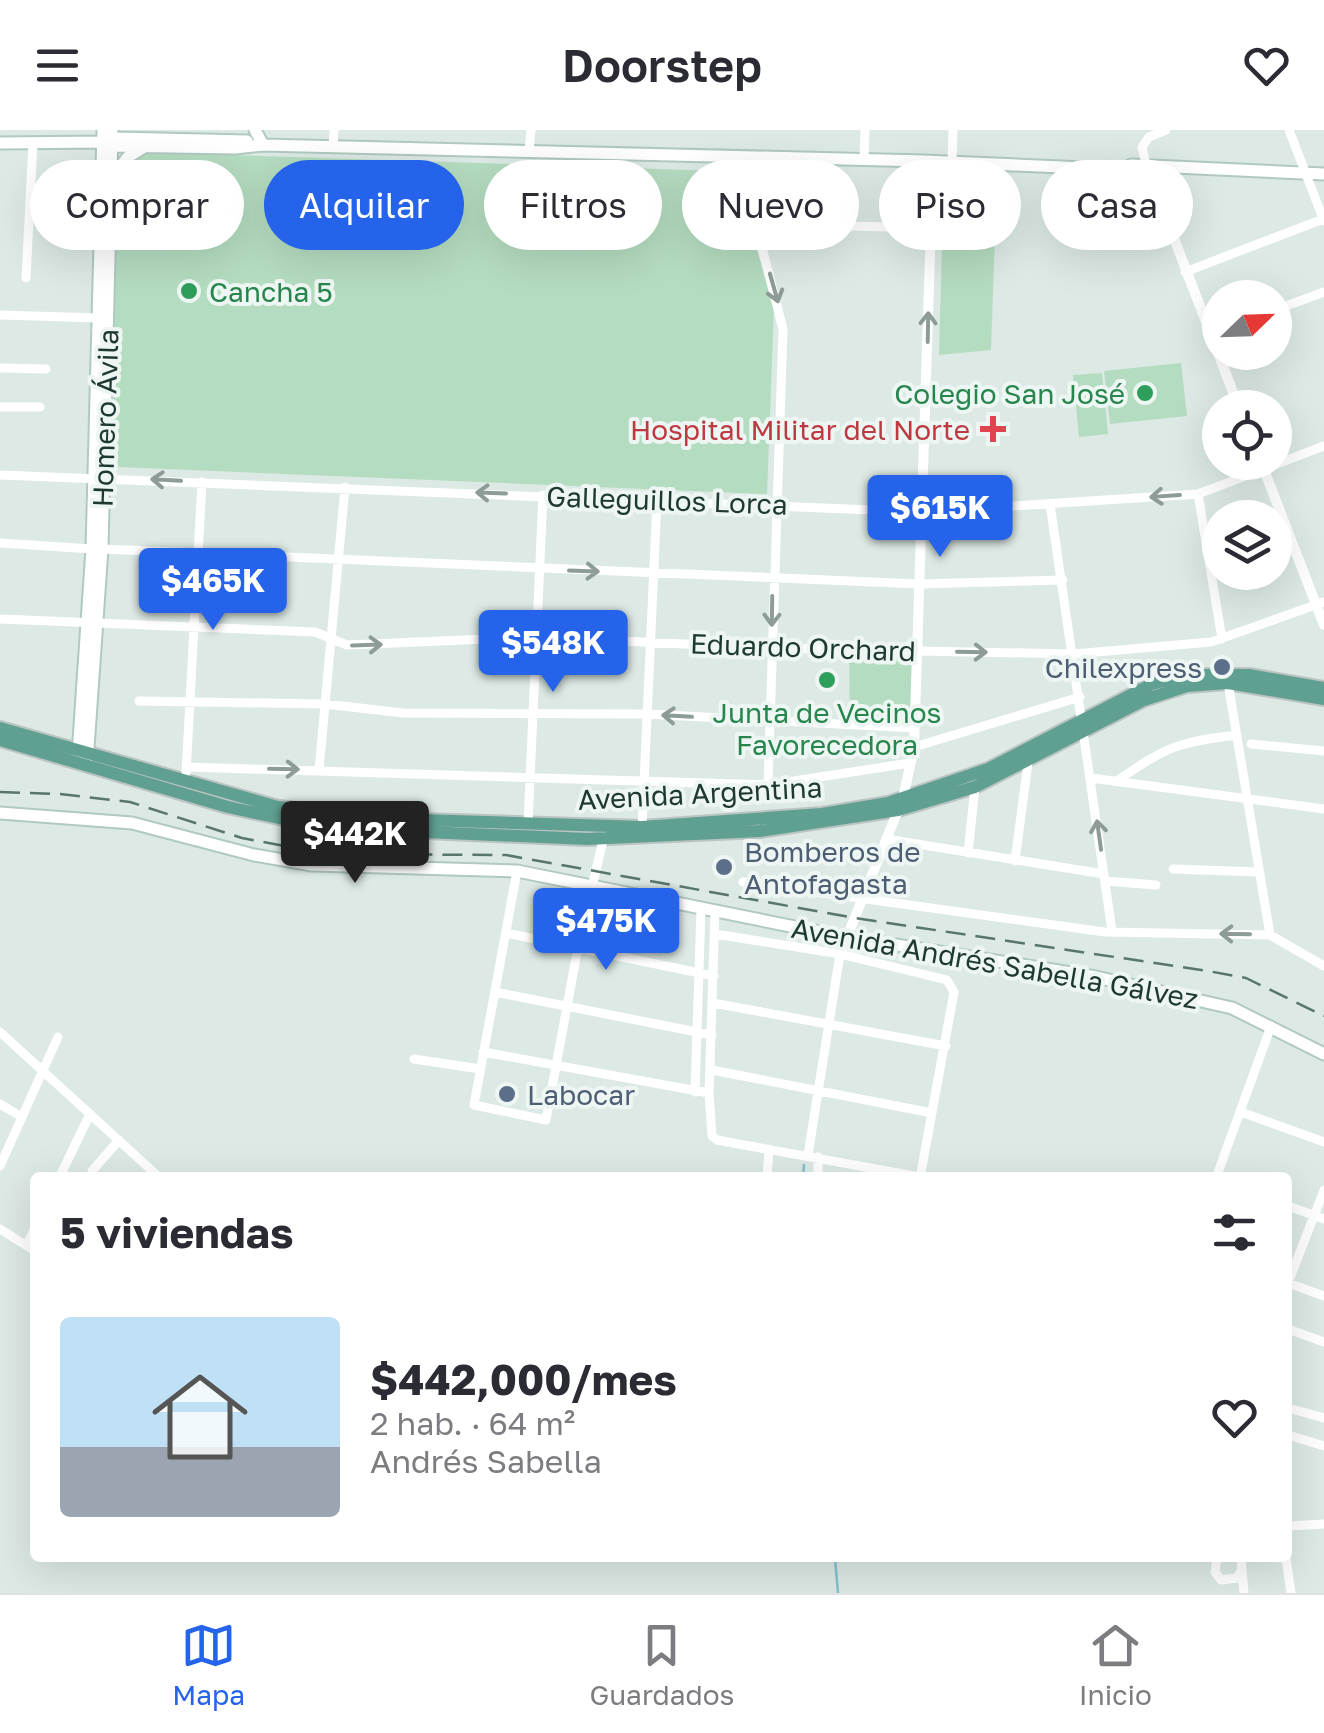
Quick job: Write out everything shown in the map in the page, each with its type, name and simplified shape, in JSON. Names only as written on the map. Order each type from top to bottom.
[{"type":"main road","points":[[61,138],[87,130]]},
{"type":"main road","points":[[255,130],[263,145]]},
{"type":"main road","points":[[108,137],[146,146],[263,145],[879,160]]},
{"type":"main road","points":[[0,144],[108,137],[237,140],[263,145]]},
{"type":"main road","name":"Homero Ávila","points":[[100,478],[99,318],[108,137]]},
{"type":"main road","points":[[124,160],[146,146]]},
{"type":"main road","points":[[1193,169],[1324,174]]},
{"type":"main road","name":"Homero Ávila","points":[[83,758],[97,549],[109,250]]},
{"type":"main road","name":"Avenida Argentina","points":[[0,728],[248,812],[342,828],[602,838],[760,831],[975,787],[1028,763],[1152,684],[1187,675],[1242,674],[1324,688]]},
{"type":"main road","name":"Avenida Argentina","points":[[0,740],[186,774],[257,803],[317,812],[391,819],[642,826],[822,814],[900,804],[1164,692],[1200,684],[1228,683],[1324,699]]},
{"type":"main road","name":"Avenida Andrés Sabella Gálvez","points":[[0,813],[132,824],[312,866],[517,871],[847,937],[1125,982],[1220,1004],[1324,1054]]},
{"type":"street","points":[[333,147],[334,130]]},
{"type":"street","points":[[528,152],[531,130]]},
{"type":"street","points":[[864,160],[865,130]]},
{"type":"street","points":[[952,130],[957,160]]},
{"type":"street","points":[[1141,160],[1148,137],[1166,130]]},
{"type":"street","points":[[1185,272],[1324,220],[1289,130]]},
{"type":"street","points":[[26,278],[33,142]]},
{"type":"street","points":[[763,250],[783,329],[768,785]]},
{"type":"street","points":[[817,1172],[813,1156],[816,1090],[840,954],[900,804],[914,747],[930,250]]},
{"type":"street","points":[[1176,250],[1202,308]]},
{"type":"street","points":[[1292,304],[1324,292]]},
{"type":"street","points":[[0,315],[99,318]]},
{"type":"street","points":[[0,368],[46,368]]},
{"type":"street","points":[[0,407],[40,408]]},
{"type":"street","name":"Galleguillos Lorca","points":[[1292,456],[1324,446]]},
{"type":"street","name":"Galleguillos Lorca","points":[[0,475],[922,512],[1198,494],[1230,480]]},
{"type":"street","points":[[1268,480],[1320,603],[1324,625]]},
{"type":"street","points":[[202,482],[186,774],[319,770],[768,785],[910,763]]},
{"type":"street","points":[[319,770],[345,487]]},
{"type":"street","points":[[1198,494],[1222,639]]},
{"type":"street","points":[[528,824],[542,495]]},
{"type":"street","points":[[642,826],[657,500]]},
{"type":"street","points":[[1050,504],[1112,931]]},
{"type":"street","points":[[0,543],[773,579],[919,584],[1063,580]]},
{"type":"street","name":"Eduardo Orchard","points":[[0,619],[315,632],[347,645],[536,638],[771,648],[1074,654],[1222,639],[1320,603]]},
{"type":"street","points":[[1228,683],[1270,935]]},
{"type":"street","points":[[914,747],[1080,697]]},
{"type":"street","points":[[139,701],[325,704],[403,713],[647,714],[914,728]]},
{"type":"street","points":[[1116,781],[1168,748],[1187,741],[1237,735]]},
{"type":"street","points":[[1251,744],[1324,751]]},
{"type":"street","points":[[1015,860],[1028,763]]},
{"type":"street","points":[[1091,778],[1323,812]]},
{"type":"street","points":[[968,852],[975,787]]},
{"type":"street","points":[[517,871],[474,1105],[546,1120],[602,838],[612,826]]},
{"type":"street","points":[[886,840],[1156,885]]},
{"type":"street","points":[[1172,869],[1259,872]]},
{"type":"street","points":[[743,882],[1112,931],[1270,935],[1324,966]]},
{"type":"street","points":[[695,1092],[701,909]]},
{"type":"street","points":[[715,912],[709,1094],[712,1136],[895,1172]]},
{"type":"street","points":[[506,933],[714,976]]},
{"type":"street","points":[[714,934],[840,954],[942,976],[953,986],[946,1046],[921,1172]]},
{"type":"street","points":[[494,992],[712,1035]]},
{"type":"street","points":[[713,1003],[946,1046]]},
{"type":"street","points":[[1218,1172],[1270,1026]]},
{"type":"street","points":[[0,1032],[153,1172]]},
{"type":"street","points":[[0,1166],[58,1037]]},
{"type":"street","points":[[483,1052],[709,1094]]},
{"type":"street","points":[[414,1059],[480,1068]]},
{"type":"street","points":[[712,1070],[932,1113]]},
{"type":"street","points":[[0,1104],[22,1117]]},
{"type":"street","points":[[1241,1112],[1324,1142]]},
{"type":"street","points":[[62,1172],[90,1114]]},
{"type":"street","points":[[92,1171],[118,1140]]},
{"type":"street","points":[[767,1172],[769,1149]]},
{"type":"street","points":[[1292,1274],[1319,1217],[1324,1190]]},
{"type":"street","points":[[1292,1207],[1319,1217]]},
{"type":"street","points":[[0,1229],[30,1247]]},
{"type":"street","points":[[1292,1284],[1324,1296]]},
{"type":"street","points":[[1292,1331],[1324,1342]]},
{"type":"street","points":[[1292,1409],[1324,1418]]},
{"type":"street","points":[[1292,1436],[1324,1446]]},
{"type":"street","points":[[1292,1526],[1324,1524]]},
{"type":"street","points":[[1216,1562],[1221,1580],[1237,1578],[1241,1571]]},
{"type":"street","points":[[1241,1562],[1244,1593]]},
{"type":"street","points":[[1287,1562],[1291,1593]]},
{"type":"green space","points":[[142,152],[385,160],[264,160],[264,250],[464,250],[464,163],[484,163],[484,250],[662,250],[662,169],[682,170],[682,250],[757,250],[774,308],[767,494],[119,467],[113,461],[115,250],[244,250],[244,160],[134,160]]},
{"type":"green space","points":[[942,250],[994,250],[991,350],[939,355]]},
{"type":"green space","name":"Colegio San José","points":[[1181,363],[1187,416],[1110,424],[1104,371]]},
{"type":"green space","points":[[1102,373],[1108,434],[1079,437],[1073,375]]},
{"type":"green space","points":[[849,650],[917,652],[914,728],[850,725]]},
{"type":"waterway","points":[[803,1172],[804,1165]]},
{"type":"waterway","points":[[835,1562],[838,1593]]},
{"type":"railway","points":[[0,792],[130,802],[242,838],[327,854],[506,855],[855,918],[1208,971],[1246,978],[1324,1016]]},
{"type":"place","name":"Cancha 5","points":[[189,291]]},
{"type":"place","name":"Colegio San José","points":[[1145,393]]},
{"type":"place","name":"Hospital Militar del Norte","points":[[993,429]]},
{"type":"place","name":"Chilexpress","points":[[1222,667]]},
{"type":"place","name":"Junta de Vecinos Favorecedora","points":[[827,680]]},
{"type":"place","name":"Bomberos de Antofagasta","points":[[724,867]]},
{"type":"place","name":"Labocar","points":[[507,1094]]}]
